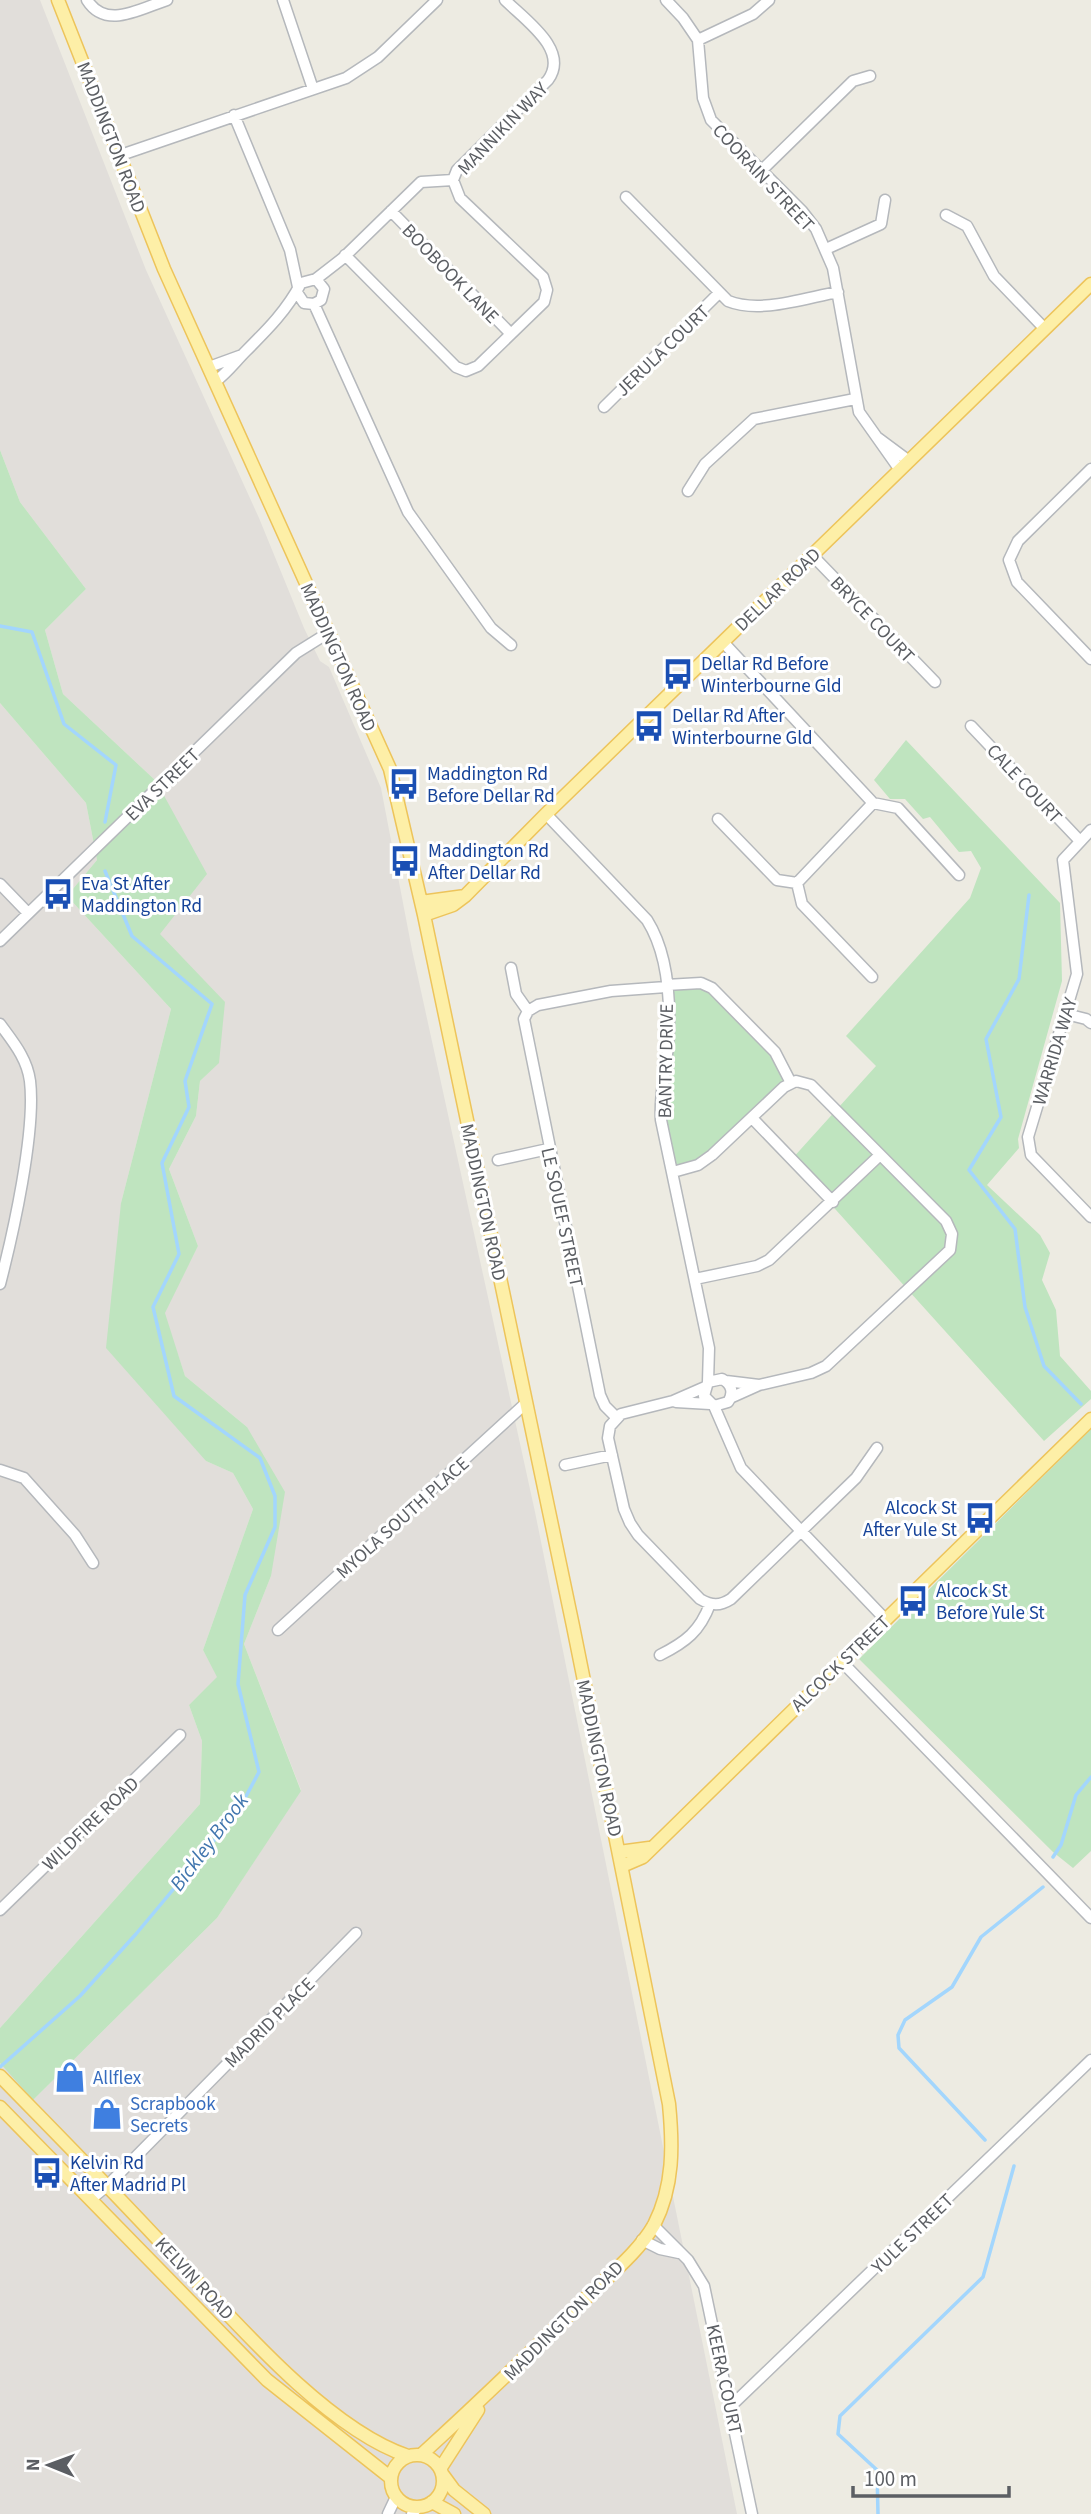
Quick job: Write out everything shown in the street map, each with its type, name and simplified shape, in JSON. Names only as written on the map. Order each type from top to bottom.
[{"type":"main road","name":"MADDINGTON ROAD","points":[[58,0],[118,156],[208,367],[390,769],[424,915],[526,1403],[669,2104],[673,2141],[671,2172],[653,2225],[642,2240],[488,2395],[421,2455]]},
{"type":"main road","name":"DELLAR ROAD","points":[[424,915],[453,905],[465,896],[1091,284]]},
{"type":"main road","points":[[421,902],[465,896]]},
{"type":"main road","name":"ALCOCK STREET","points":[[622,1866],[643,1857],[649,1848],[1091,1419]]},
{"type":"main road","points":[[619,1852],[649,1848]]},
{"type":"main road","name":"KELVIN ROAD","points":[[0,2076],[280,2368],[341,2418],[386,2449],[408,2456]]},
{"type":"main road","name":"KELVIN ROAD","points":[[0,2107],[267,2381],[391,2478]]},
{"type":"main road","points":[[193,2303],[206,2291]]},
{"type":"main road","name":"MADDINGTON ROAD","points":[[441,2472],[488,2395]]},
{"type":"main road","points":[[441,2472],[442,2490],[432,2502],[415,2511],[396,2497],[391,2478],[396,2465],[408,2456],[421,2455],[436,2462],[454,2490],[484,2514]]},
{"type":"main road","points":[[432,2502],[454,2514]]},
{"type":"street","points":[[87,0],[98,14],[113,18],[167,0]]},
{"type":"street","points":[[283,0],[313,89]]},
{"type":"street","points":[[118,156],[313,89],[362,69],[436,0]]},
{"type":"street","name":"MANNIKIN WAY","points":[[344,257],[456,367],[466,371],[478,366],[544,302],[547,290],[543,277],[460,198],[453,180],[457,170],[548,80],[555,68],[553,50],[505,0]]},
{"type":"street","points":[[666,0],[698,40],[753,14],[769,0]]},
{"type":"street","name":"COORAIN STREET","points":[[698,40],[705,108],[715,125],[802,211],[826,250],[838,292],[855,399],[867,426],[905,466]]},
{"type":"street","points":[[762,170],[853,81],[870,76]]},
{"type":"street","points":[[234,115],[310,296],[413,521],[491,628],[511,645]]},
{"type":"street","points":[[215,382],[232,370],[243,354],[278,321],[310,296],[344,257],[421,183],[453,180]]},
{"type":"street","points":[[626,197],[719,293],[739,306],[762,306],[838,292]]},
{"type":"street","points":[[826,250],[881,224],[885,200]]},
{"type":"street","name":"BOOBOOK LANE","points":[[391,211],[511,334]]},
{"type":"street","points":[[946,215],[967,226],[994,276],[1045,329]]},
{"type":"street","points":[[290,250],[312,278],[310,296]]},
{"type":"street","points":[[312,278],[344,257]]},
{"type":"street","points":[[310,296],[312,278]]},
{"type":"street","name":"JERULA COURT","points":[[604,407],[719,293]]},
{"type":"street","points":[[208,367],[243,354]]},
{"type":"street","points":[[688,491],[705,464],[754,419],[855,399]]},
{"type":"street","points":[[1089,654],[1017,582],[1009,558],[1018,541],[1091,469]]},
{"type":"street","name":"BRYCE COURT","points":[[812,555],[935,682]]},
{"type":"street","name":"EVA STREET","points":[[0,940],[296,653],[328,633]]},
{"type":"street","points":[[723,642],[873,803],[898,808],[959,874]]},
{"type":"street","name":"CALE COURT","points":[[971,726],[1080,841]]},
{"type":"street","points":[[797,883],[873,803]]},
{"type":"street","name":"BANTRY DRIVE","points":[[546,814],[647,920],[658,937],[664,957],[668,1045],[660,1109],[709,1348],[724,1380]]},
{"type":"street","points":[[718,819],[777,880],[797,883]]},
{"type":"street","name":"WARRIDA WAY","points":[[1091,830],[1063,860],[1077,974],[1028,1137],[1031,1155],[1091,1217]]},
{"type":"street","points":[[797,883],[802,904],[872,977]]},
{"type":"street","points":[[0,884],[28,913]]},
{"type":"street","name":"LE SOUEF STREET","points":[[511,968],[516,994],[528,1011],[524,1029],[600,1395],[605,1406],[616,1417]]},
{"type":"street","points":[[528,1011],[538,1005],[611,991],[701,983],[712,988],[775,1052],[791,1083]]},
{"type":"street","points":[[1066,1014],[1091,1023]]},
{"type":"street","points":[[0,1024],[23,1057],[30,1079],[31,1106],[10,1248],[0,1284]]},
{"type":"street","points":[[673,1172],[698,1165],[791,1083],[803,1081],[811,1085],[946,1221],[952,1234],[950,1250],[839,1357],[811,1373],[759,1385],[712,1405],[673,1401]]},
{"type":"street","points":[[752,1118],[833,1202]]},
{"type":"street","points":[[498,1160],[548,1149]]},
{"type":"street","points":[[695,1279],[757,1266],[769,1260],[880,1155]]},
{"type":"street","name":"BANTRY DRIVE","points":[[707,1384],[709,1348]]},
{"type":"street","points":[[759,1385],[724,1380],[707,1384],[673,1401],[616,1417],[609,1432],[624,1509],[630,1523],[638,1535],[701,1599],[710,1604],[724,1604],[732,1600],[856,1478],[877,1448]]},
{"type":"street","points":[[724,1380],[732,1390],[729,1400],[728,1438]]},
{"type":"street","points":[[707,1384],[704,1396],[712,1405],[741,1468],[885,1619]]},
{"type":"street","name":"MYOLA SOUTH PLACE","points":[[278,1630],[526,1403]]},
{"type":"street","points":[[565,1465],[612,1455]]},
{"type":"street","points":[[0,1470],[24,1478],[75,1535],[93,1563]]},
{"type":"street","points":[[660,1655],[693,1636],[703,1623],[710,1604]]},
{"type":"street","points":[[842,1662],[1091,1918]]},
{"type":"street","name":"WILDFIRE ROAD","points":[[0,1910],[180,1735]]},
{"type":"street","name":"MADRID PLACE","points":[[91,2199],[107,2186],[356,1933]]},
{"type":"street","name":"YULE STREET","points":[[732,2406],[1091,2060]]},
{"type":"street","name":"KEERA COURT","points":[[653,2225],[667,2236],[696,2270],[704,2286],[732,2406],[752,2514]]},
{"type":"street","points":[[642,2240],[660,2249],[679,2253]]},
{"type":"street","points":[[388,2514],[396,2497]]},
{"type":"shaded area","points":[[0,0],[40,0],[146,270],[259,518],[304,628],[320,661],[329,667],[381,788],[412,950],[535,1512],[737,2514],[0,2514],[0,2063],[34,2099],[217,1918],[301,1790],[244,1644],[271,1576],[247,1427],[185,1376],[164,1313],[198,1246],[169,1169],[196,1116],[200,1081],[219,1062],[159,934],[156,781],[63,694],[45,630],[86,589],[20,502],[0,450]]},
{"type":"shaded area","points":[[0,703],[86,803],[97,860],[67,896],[171,1009],[121,1203],[206,1461],[233,1473],[253,1509],[203,1650],[218,1677],[189,1705],[202,1741],[200,1804],[0,2028]]},
{"type":"green space","points":[[0,450],[20,502],[86,589],[45,630],[63,694],[156,781],[207,874],[160,934],[225,1002],[219,1063],[200,1081],[196,1116],[169,1169],[198,1246],[165,1313],[185,1376],[247,1427],[285,1492],[271,1576],[244,1644],[301,1791],[217,1918],[33,2100],[0,2063],[0,2028],[200,1804],[202,1741],[189,1705],[217,1677],[203,1650],[253,1509],[233,1473],[206,1461],[106,1348],[121,1203],[171,1009],[67,896],[97,860],[86,803],[0,703]]},
{"type":"green space","points":[[906,740],[1060,903],[1062,981],[1018,1139],[1019,1148],[987,1185],[1040,1235],[1050,1253],[1042,1280],[1056,1310],[1060,1356],[1091,1391],[1091,1399],[1044,1441],[791,1160],[876,1066],[846,1036],[970,898],[981,868],[971,851],[959,852],[930,817],[923,819],[905,799],[890,799],[874,780]]},
{"type":"green space","points":[[701,983],[785,1069],[791,1083],[698,1165],[673,1172],[665,1138],[666,985]]},
{"type":"green space","points":[[1091,1429],[1091,1851],[1073,1868],[1053,1852],[859,1659]]},
{"type":"waterway","name":"Bickley Brook","points":[[0,626],[32,632],[64,724],[116,765],[105,822]]},
{"type":"waterway","name":"Bickley Brook","points":[[0,2067],[80,1996],[136,1934],[237,1813],[259,1772],[238,1684],[245,1595],[275,1527],[275,1496],[260,1458],[174,1396],[153,1307],[179,1254],[162,1163],[189,1107],[185,1081],[212,1004],[132,936],[105,871]]},
{"type":"waterway","points":[[1029,895],[1019,979],[986,1039],[1001,1117],[969,1170],[1015,1229],[1025,1307],[1044,1366],[1081,1404]]},
{"type":"waterway","points":[[1053,1857],[1061,1845],[1076,1795],[1091,1777]]},
{"type":"waterway","points":[[985,2140],[899,2048],[898,2035],[905,2020],[952,1987],[981,1937],[1043,1887]]},
{"type":"waterway","points":[[878,2514],[877,2470],[838,2434],[840,2416],[983,2277],[1014,2166]]},
{"type":"place","name":"Dellar Rd Before Winterbourne Gld","points":[[678,674]]},
{"type":"place","name":"Dellar Rd After Winterbourne Gld","points":[[649,726]]},
{"type":"place","name":"Maddington Rd Before Dellar Rd","points":[[404,784]]},
{"type":"place","name":"Maddington Rd After Dellar Rd","points":[[405,861]]},
{"type":"place","name":"Eva St After Maddington Rd","points":[[58,894]]},
{"type":"place","name":"Alcock St After Yule St","points":[[980,1518]]},
{"type":"place","name":"Alcock St Before Yule St","points":[[913,1601]]},
{"type":"place","name":"Allflex","points":[[70,2077]]},
{"type":"place","name":"Scrapbook Secrets","points":[[107,2114]]},
{"type":"place","name":"Kelvin Rd After Madrid Pl","points":[[47,2173]]}]
